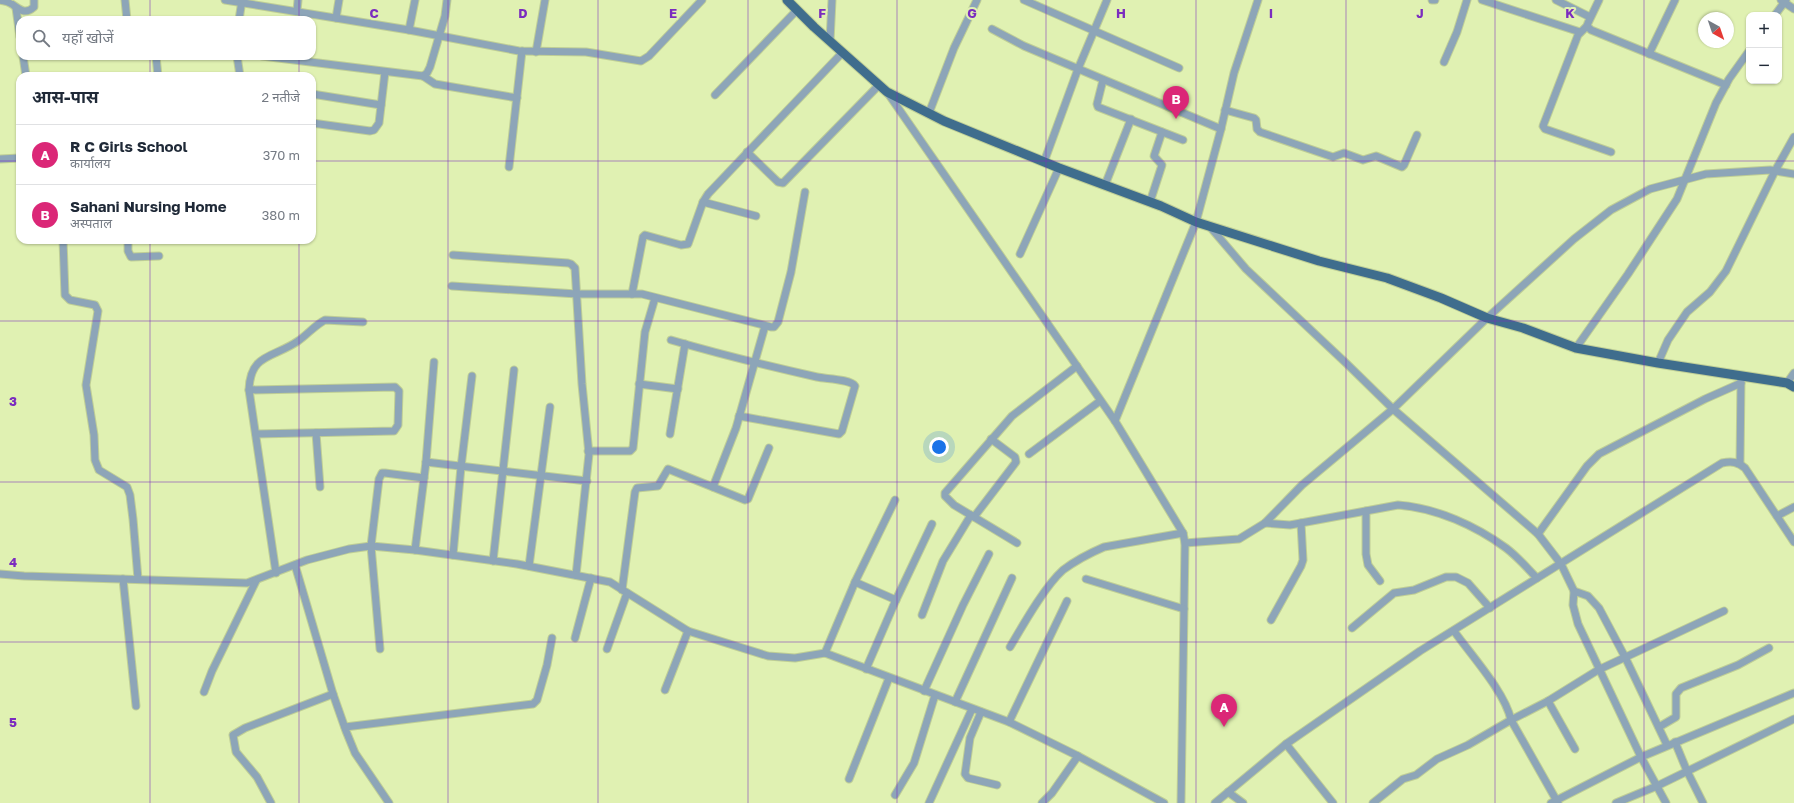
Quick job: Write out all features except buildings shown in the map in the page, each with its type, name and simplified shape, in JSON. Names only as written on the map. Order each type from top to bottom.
[{"type":"main road","points":[[787,0],[842,53],[887,92],[929,114],[1044,162],[1150,202],[1211,228],[1319,261],[1388,278],[1487,318],[1523,328],[1576,348],[1741,379],[1790,385]]},
{"type":"street","points":[[0,0],[10,3],[21,11],[32,9],[34,7],[34,0]]},
{"type":"street","points":[[125,0],[126,16]]},
{"type":"street","points":[[225,0],[242,1],[522,51],[586,52],[644,60],[702,0]]},
{"type":"street","points":[[297,11],[298,0]]},
{"type":"street","points":[[336,18],[339,0]]},
{"type":"street","points":[[410,30],[414,0]]},
{"type":"street","points":[[423,76],[427,73],[430,67],[445,16],[447,0]]},
{"type":"street","points":[[536,52],[545,0]]},
{"type":"street","points":[[830,41],[832,0]]},
{"type":"street","points":[[929,114],[954,48],[977,0]]},
{"type":"street","points":[[1024,0],[1178,68]]},
{"type":"street","points":[[1044,162],[1078,69],[1107,0]]},
{"type":"street","points":[[1115,421],[1196,222],[1221,129],[1234,73],[1258,0]]},
{"type":"street","points":[[1444,62],[1457,32],[1467,0]]},
{"type":"street","points":[[1482,0],[1580,32]]},
{"type":"street","points":[[1556,0],[1590,17]]},
{"type":"street","points":[[1599,0],[1587,26],[1580,32],[1543,126],[1545,129],[1611,152]]},
{"type":"street","points":[[1649,54],[1675,0]]},
{"type":"street","points":[[240,16],[242,1]]},
{"type":"street","points":[[1777,12],[1783,1],[1794,9]]},
{"type":"street","points":[[16,8],[17,16]]},
{"type":"street","points":[[715,95],[797,10]]},
{"type":"street","points":[[1587,26],[1591,30],[1726,85]]},
{"type":"street","points":[[992,30],[1024,46],[1221,129]]},
{"type":"street","points":[[509,167],[522,51]]},
{"type":"street","points":[[632,294],[642,238],[645,235],[686,245],[703,202],[715,185],[842,53]]},
{"type":"street","points":[[1576,348],[1628,274],[1677,199],[1716,103],[1746,55]]},
{"type":"street","points":[[24,60],[25,72]]},
{"type":"street","points":[[156,60],[158,72]]},
{"type":"street","points":[[238,60],[239,72]]},
{"type":"street","points":[[293,60],[423,76],[435,84],[517,98]]},
{"type":"street","points":[[316,123],[374,130],[379,123],[385,72]]},
{"type":"street","points":[[1103,80],[1097,105],[1183,140]]},
{"type":"street","points":[[747,152],[778,182],[783,183],[879,85]]},
{"type":"street","points":[[887,92],[1115,421],[1183,533],[1185,543],[1181,803]]},
{"type":"street","points":[[316,95],[381,105]]},
{"type":"street","points":[[1225,110],[1256,120],[1257,129],[1260,132],[1333,157],[1344,153],[1363,160],[1376,156],[1402,167],[1404,166],[1417,135]]},
{"type":"street","points":[[1105,185],[1131,120]]},
{"type":"street","points":[[1150,202],[1162,165],[1154,156],[1162,132]]},
{"type":"street","points":[[1658,363],[1668,340],[1687,312],[1710,292],[1726,271],[1775,171],[1794,137]]},
{"type":"street","points":[[0,159],[16,158]]},
{"type":"street","points":[[1020,254],[1059,168]]},
{"type":"street","points":[[1185,543],[1239,539],[1265,523],[1302,485],[1393,409],[1487,318],[1574,239],[1611,210],[1650,189],[1706,174],[1775,171],[1794,174]]},
{"type":"street","points":[[452,286],[577,294],[632,294],[655,298],[774,327],[778,322],[791,272],[805,192]]},
{"type":"street","points":[[703,202],[756,216]]},
{"type":"street","points":[[1211,228],[1246,269],[1393,409],[1538,534],[1561,564],[1574,591],[1573,605],[1578,624],[1598,670],[1641,757],[1666,803]]},
{"type":"street","points":[[63,244],[65,295],[70,300],[95,305],[98,311],[86,385],[94,436],[95,460],[99,470],[127,487],[133,519],[138,580]]},
{"type":"street","points":[[128,244],[129,255],[131,257],[159,256]]},
{"type":"street","points":[[453,255],[571,264],[575,270],[588,451],[587,481],[576,575]]},
{"type":"street","points":[[588,451],[632,450],[634,445],[645,332],[655,298]]},
{"type":"street","points":[[276,572],[249,390],[250,375],[260,360],[295,343],[322,321],[328,319],[363,322]]},
{"type":"street","points":[[713,487],[730,445],[765,326]]},
{"type":"street","points":[[671,340],[754,363],[824,378],[851,382],[855,386],[842,431],[839,434],[739,416]]},
{"type":"street","points":[[670,434],[685,344]]},
{"type":"street","points":[[415,550],[426,462],[434,362]]},
{"type":"street","points":[[1017,543],[954,505],[945,493],[1012,416],[1077,366]]},
{"type":"street","points":[[494,561],[514,370]]},
{"type":"street","points":[[1790,385],[1794,373]]},
{"type":"street","points":[[453,555],[461,467],[472,376]]},
{"type":"street","points":[[1538,534],[1587,466],[1599,454],[1741,379],[1740,464]]},
{"type":"street","points":[[639,384],[678,389]]},
{"type":"street","points":[[249,390],[395,387],[399,391],[398,425],[394,432],[256,434]]},
{"type":"street","points":[[1029,454],[1100,401]]},
{"type":"street","points":[[529,566],[550,407]]},
{"type":"street","points":[[316,433],[320,487]]},
{"type":"street","points":[[922,615],[943,561],[972,516],[1016,462],[1015,457],[991,439]]},
{"type":"street","points":[[607,649],[624,591],[635,492],[637,488],[658,486],[668,469],[745,500],[748,499],[769,448]]},
{"type":"street","points":[[1215,803],[1286,744],[1420,651],[1722,463],[1730,461],[1740,464],[1750,474],[1794,542]]},
{"type":"street","points":[[426,462],[541,477],[587,481]]},
{"type":"street","points":[[380,649],[371,546],[380,475],[385,472],[424,478]]},
{"type":"street","points":[[825,653],[855,582],[895,500]]},
{"type":"street","points":[[1265,523],[1285,525],[1301,523],[1398,505],[1428,509],[1484,534],[1508,549],[1537,578]]},
{"type":"street","points":[[1777,516],[1794,506]]},
{"type":"street","points":[[1366,511],[1366,554],[1368,565],[1380,581]]},
{"type":"street","points":[[1271,620],[1302,566],[1301,523]]},
{"type":"street","points":[[866,669],[896,600],[932,524]]},
{"type":"street","points":[[1010,647],[1050,585],[1064,570],[1104,547],[1183,533]]},
{"type":"street","points":[[0,574],[238,583],[256,581],[307,560],[349,549],[371,546],[453,555],[529,566],[576,575],[610,582],[688,631],[768,656],[795,658],[825,653],[1009,722],[1078,756],[1164,803]]},
{"type":"street","points":[[924,691],[963,605],[989,554]]},
{"type":"street","points":[[295,565],[333,694],[355,753],[389,803]]},
{"type":"street","points":[[1352,628],[1394,593],[1414,590],[1446,577],[1456,577],[1468,583],[1490,608]]},
{"type":"street","points":[[575,638],[591,578]]},
{"type":"street","points":[[955,702],[1012,578]]},
{"type":"street","points":[[123,579],[136,706]]},
{"type":"street","points":[[1086,579],[1184,609]]},
{"type":"street","points":[[204,692],[212,671],[256,581]]},
{"type":"street","points":[[855,582],[896,600]]},
{"type":"street","points":[[1574,591],[1588,596],[1600,608],[1626,657],[1659,727],[1687,771],[1703,803]]},
{"type":"street","points":[[1009,722],[1068,601]]},
{"type":"street","points":[[1373,803],[1403,779],[1416,775],[1438,759],[1468,745],[1548,701],[1598,670],[1724,611]]},
{"type":"street","points":[[665,690],[688,631]]},
{"type":"street","points":[[1454,631],[1502,696],[1511,720],[1555,802],[1641,757],[1794,693]]},
{"type":"street","points":[[345,727],[533,704],[537,700],[547,665],[552,638]]},
{"type":"street","points":[[1659,727],[1676,717],[1676,694],[1681,688],[1738,665],[1769,648]]},
{"type":"street","points":[[849,779],[889,678]]},
{"type":"street","points":[[270,803],[260,780],[236,752],[233,735],[245,728],[333,694]]},
{"type":"street","points":[[895,795],[914,763],[935,695]]},
{"type":"street","points":[[1548,701],[1575,749]]},
{"type":"street","points":[[929,803],[972,709]]},
{"type":"street","points":[[981,712],[970,738],[965,774],[968,778],[997,785]]},
{"type":"street","points":[[1616,803],[1657,786],[1794,719]]},
{"type":"street","points":[[1286,744],[1333,803]]},
{"type":"street","points":[[1042,803],[1052,793],[1078,756]]},
{"type":"street","points":[[1228,792],[1243,803]]},
{"type":"place","name":"Sahani Nursing Home","points":[[1176,119]]},
{"type":"place","name":"R C Girls School","points":[[1224,727]]}]
